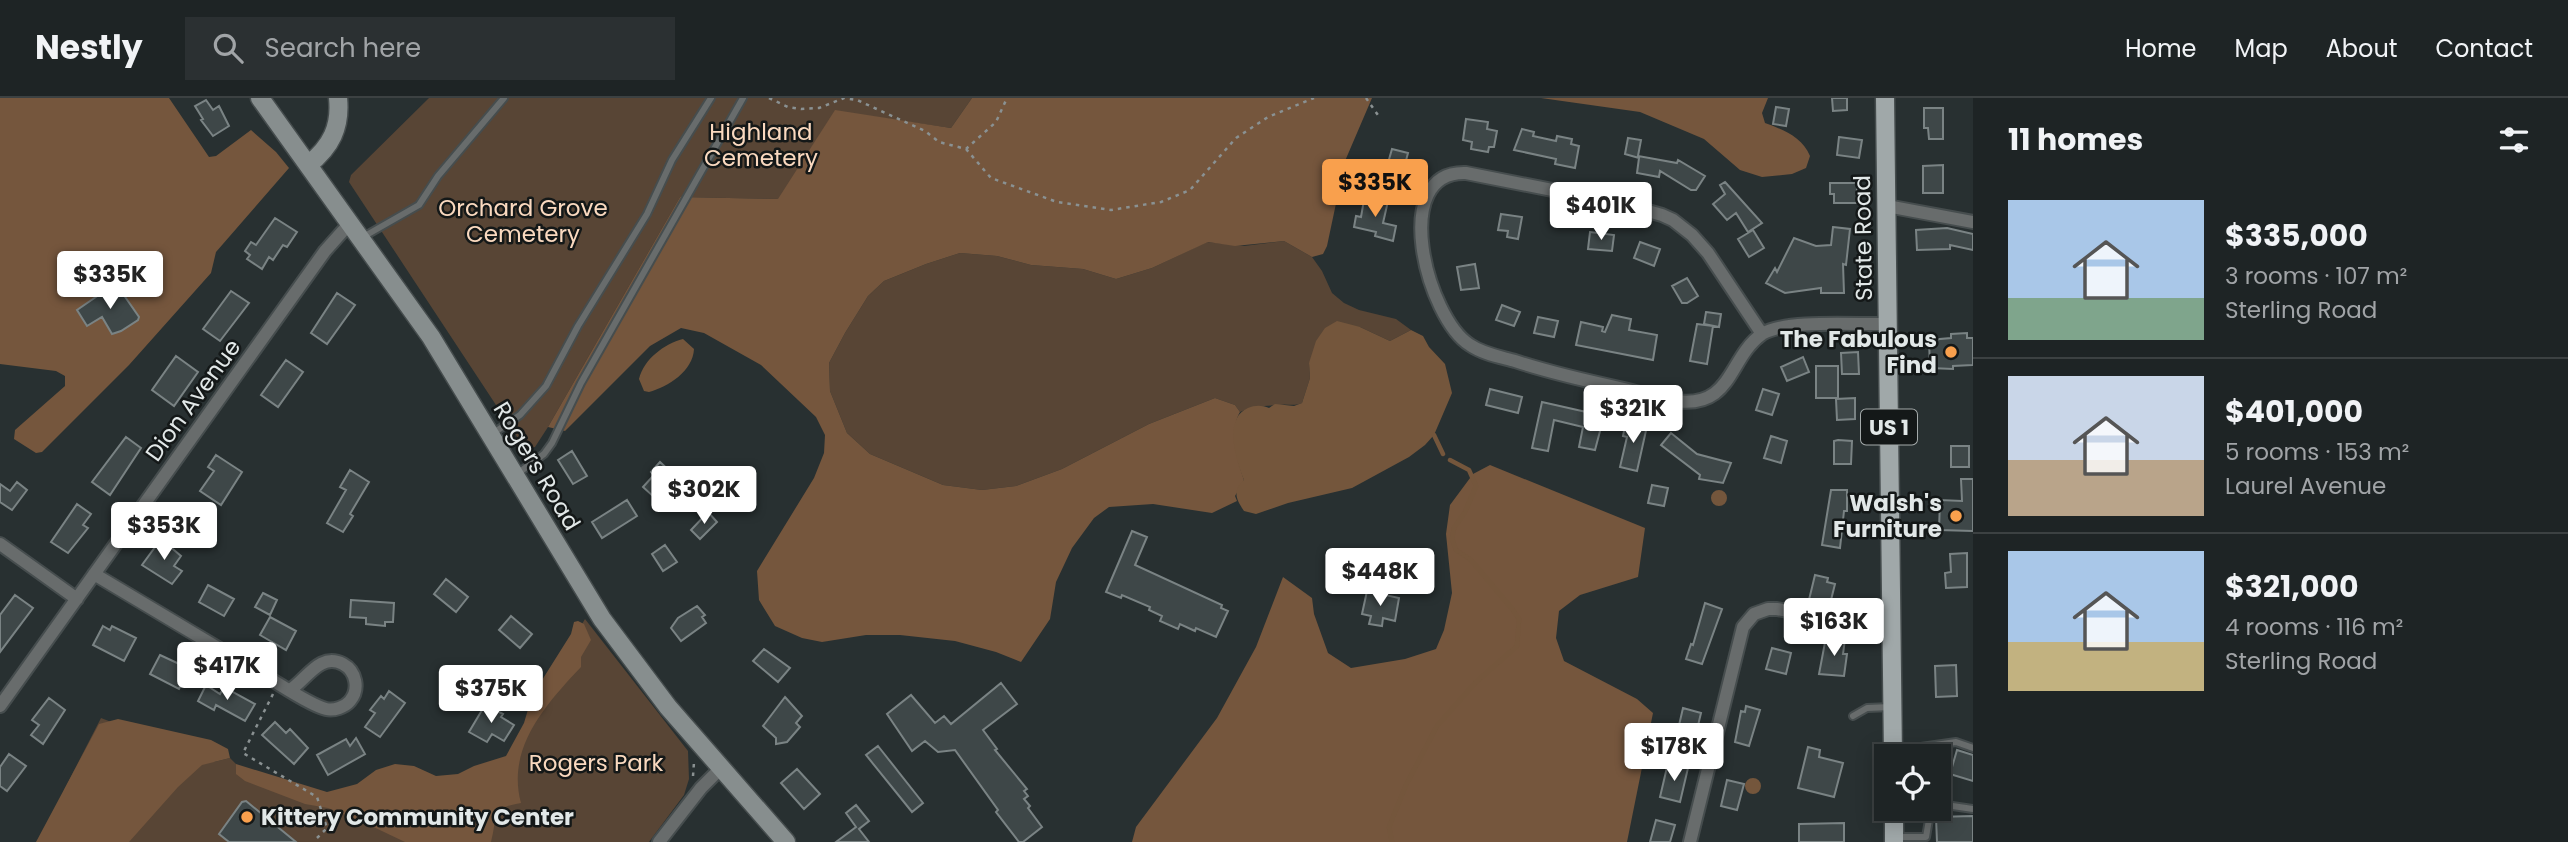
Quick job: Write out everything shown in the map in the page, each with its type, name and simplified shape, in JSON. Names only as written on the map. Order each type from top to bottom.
[{"type":"main road","name":"Rogers Road","points":[[260,98],[430,337],[602,619],[668,707],[786,842]]},
{"type":"main road","points":[[308,165],[320,155],[335,133],[339,117],[338,98]]},
{"type":"main road","name":"State Road","points":[[1885,98],[1893,744]]},
{"type":"main road","points":[[1894,821],[1894,839]]},
{"type":"street","points":[[1762,334],[1699,243],[1684,228],[1662,215],[1476,174],[1446,176],[1436,184],[1426,200],[1423,257],[1432,292],[1459,337],[1474,348],[1547,371],[1687,401],[1698,401],[1713,394],[1762,334],[1774,329],[1791,326],[1888,324]]},
{"type":"street","points":[[1887,206],[1973,222]]},
{"type":"street","name":"Dion Avenue","points":[[0,706],[325,251],[350,223]]},
{"type":"street","points":[[0,544],[77,599]]},
{"type":"street","points":[[94,574],[284,686],[322,708],[335,709],[351,700],[355,691],[355,680],[345,665],[329,661],[315,666],[284,686]]},
{"type":"street","points":[[1690,842],[1735,654],[1748,619],[1760,611],[1777,609],[1892,630]]},
{"type":"street","points":[[659,842],[701,788],[721,768]]},
{"type":"lane","points":[[361,238],[419,205],[438,176],[504,98]]},
{"type":"lane","points":[[491,435],[520,415],[546,386],[578,326],[647,214],[672,160],[711,98]]},
{"type":"lane","points":[[515,475],[544,454],[552,443],[581,383],[743,98]]},
{"type":"lane","points":[[1853,716],[1867,709],[1893,707]]},
{"type":"lane","points":[[1942,744],[1956,742],[1973,748]]},
{"type":"lane","points":[[1951,806],[1973,809]]},
{"type":"lane","points":[[1894,839],[1926,840],[1929,821]]},
{"type":"path","points":[[769,98],[788,107],[802,109],[819,108],[844,98],[857,100],[925,131],[939,142],[966,149],[991,178],[1057,202],[1111,210],[1161,202],[1191,190],[1236,138],[1268,117],[1314,98]]},
{"type":"path","points":[[966,149],[996,122],[1007,98]]},
{"type":"path","points":[[1366,98],[1380,118]]},
{"type":"path","points":[[284,686],[243,753],[317,797],[327,828],[315,840]]},
{"type":"green space","name":"Orchard Grove Cemetery","points":[[429,98],[972,98],[951,128],[835,111],[779,199],[680,197],[548,427],[535,447],[525,449],[349,182],[351,175]]},
{"type":"green space","points":[[1284,241],[1312,257],[1332,293],[1344,303],[1359,310],[1396,319],[1411,330],[1390,341],[1360,327],[1309,363],[1310,378],[1302,403],[1260,406],[1240,412],[1235,405],[1215,398],[1149,424],[1062,469],[1016,486],[982,490],[943,485],[870,454],[847,433],[830,391],[829,363],[868,296],[884,281],[926,264],[960,253],[997,256],[1031,265],[1083,269],[1116,279],[1152,268],[1207,242],[1244,246]]},
{"type":"green space","name":"Rogers Park","points":[[585,619],[688,751],[689,779],[684,795],[649,842],[490,842],[496,812],[528,715]]},
{"type":"green space","points":[[101,718],[214,762],[230,758],[236,764],[236,771],[417,842],[41,842]]},
{"type":"shaded area","points":[[0,98],[169,98],[209,157],[216,156],[251,130],[276,152],[289,168],[216,252],[211,273],[129,365],[42,452],[36,453],[14,439],[15,430],[65,386],[65,376],[56,371],[0,364]]},
{"type":"shaded area","points":[[972,98],[1372,98],[1345,161],[1323,254],[1312,257],[1284,241],[1235,246],[1208,242],[1152,268],[1116,279],[1083,269],[1031,265],[997,256],[960,253],[884,281],[868,296],[829,363],[830,391],[847,433],[870,454],[943,485],[982,490],[1016,486],[1062,469],[1149,424],[1215,398],[1235,405],[1240,412],[1235,437],[1244,480],[1235,496],[1237,501],[1212,513],[1153,504],[1109,507],[1094,518],[1072,548],[1056,582],[1050,619],[1021,662],[955,641],[900,635],[866,635],[822,642],[802,638],[775,626],[759,600],[757,571],[814,478],[824,453],[825,435],[816,417],[761,365],[704,333],[681,328],[650,346],[565,431],[548,427],[680,197],[778,199],[835,110],[951,128]]},
{"type":"shaded area","points":[[1541,98],[1768,98],[1762,113],[1765,123],[1797,139],[1810,156],[1806,168],[1792,174],[1762,177],[1740,170],[1704,139],[1640,112]]},
{"type":"shaded area","points":[[1337,321],[1360,327],[1390,341],[1411,330],[1423,336],[1445,364],[1452,393],[1434,435],[1409,457],[1352,488],[1288,503],[1256,514],[1244,511],[1237,495],[1244,480],[1235,452],[1236,421],[1240,413],[1251,407],[1269,408],[1275,404],[1294,406],[1302,403],[1310,378],[1309,363],[1316,341],[1325,328]]},
{"type":"shaded area","points":[[683,339],[694,349],[693,357],[684,371],[664,386],[649,392],[644,391],[639,379],[645,365],[662,349]]},
{"type":"shaded area","points":[[1490,465],[1645,528],[1638,577],[1580,595],[1559,611],[1556,638],[1564,661],[1637,699],[1653,713],[1627,842],[1132,842],[1136,827],[1217,718],[1256,647],[1283,577],[1312,598],[1314,614],[1328,653],[1351,668],[1405,659],[1436,649],[1444,630],[1452,593],[1446,534],[1450,505],[1473,474]]},
{"type":"shaded area","points":[[1716,490],[1722,490],[1727,498],[1725,504],[1716,506],[1711,501],[1711,495]]},
{"type":"shaded area","points":[[574,622],[584,624],[591,640],[581,657],[581,667],[555,696],[532,728],[519,764],[521,803],[500,811],[495,820],[491,842],[405,842],[328,808],[305,804],[245,781],[236,774],[236,764],[327,792],[357,784],[376,770],[395,764],[414,766],[436,776],[458,774],[506,756],[524,723],[532,696],[571,634]]},
{"type":"shaded area","points":[[118,719],[211,740],[228,749],[230,758],[202,765],[178,787],[129,842],[36,842],[99,724]]},
{"type":"shaded area","points":[[1750,778],[1756,778],[1761,786],[1759,792],[1750,794],[1745,789],[1745,783]]},
{"type":"building","points":[[1832,98],[1847,98],[1847,110],[1833,111]]},
{"type":"building","points":[[206,100],[213,110],[219,106],[229,126],[213,136],[195,106]]},
{"type":"building","points":[[1776,107],[1789,109],[1786,126],[1773,124]]},
{"type":"building","points":[[1924,108],[1943,108],[1943,139],[1929,139],[1928,128],[1924,128]]},
{"type":"building","points":[[1466,119],[1488,122],[1487,129],[1497,131],[1494,147],[1489,147],[1488,152],[1471,149],[1472,142],[1463,140]]},
{"type":"building","points":[[1522,129],[1534,132],[1533,136],[1556,141],[1557,136],[1572,139],[1571,144],[1579,146],[1575,168],[1555,164],[1556,159],[1514,150]]},
{"type":"building","points":[[1839,137],[1862,140],[1859,158],[1837,155]]},
{"type":"building","points":[[1628,138],[1641,140],[1638,156],[1677,163],[1678,160],[1705,176],[1696,190],[1691,190],[1660,171],[1659,177],[1637,173],[1639,158],[1625,154]]},
{"type":"building","points":[[1392,149],[1408,153],[1397,195],[1384,192]]},
{"type":"building","points":[[1943,165],[1943,193],[1923,193],[1923,166]]},
{"type":"building","points":[[1725,182],[1762,223],[1748,232],[1736,213],[1727,220],[1713,204],[1725,194],[1720,185]]},
{"type":"building","points":[[1830,183],[1857,183],[1857,203],[1834,203],[1834,194],[1830,194]]},
{"type":"building","points":[[1367,196],[1388,201],[1383,223],[1396,226],[1393,241],[1375,236],[1376,232],[1354,227],[1356,216],[1361,217]]},
{"type":"building","points":[[1501,214],[1522,217],[1518,239],[1507,237],[1508,231],[1498,230]]},
{"type":"building","points":[[275,218],[297,232],[287,247],[283,245],[273,260],[269,257],[262,269],[247,259],[250,255],[245,251],[251,242],[256,245]]},
{"type":"building","points":[[1833,227],[1850,229],[1846,265],[1843,264],[1844,293],[1821,293],[1821,288],[1785,293],[1766,283],[1775,268],[1777,272],[1794,238],[1816,246],[1831,245]]},
{"type":"building","points":[[1947,228],[1973,234],[1973,250],[1950,245],[1950,249],[1917,250],[1916,230]]},
{"type":"building","points":[[1753,230],[1764,248],[1749,257],[1738,239]]},
{"type":"building","points":[[1590,232],[1614,235],[1612,251],[1588,249]]},
{"type":"building","points":[[1640,242],[1660,249],[1654,266],[1634,258]]},
{"type":"building","points":[[1475,264],[1479,288],[1461,290],[1457,267]]},
{"type":"building","points":[[1687,278],[1698,296],[1682,303],[1672,286]]},
{"type":"building","points":[[112,286],[117,293],[121,291],[139,317],[121,331],[112,334],[102,317],[87,326],[77,310]]},
{"type":"building","points":[[231,291],[249,303],[220,341],[203,329]]},
{"type":"building","points":[[337,293],[355,305],[327,344],[311,333]]},
{"type":"building","points":[[1502,305],[1520,312],[1514,326],[1496,320]]},
{"type":"building","points":[[1706,312],[1721,314],[1719,327],[1704,324]]},
{"type":"building","points":[[1612,315],[1631,319],[1629,330],[1657,335],[1653,360],[1576,345],[1581,322],[1603,327],[1602,331],[1605,332]]},
{"type":"building","points":[[1538,317],[1558,321],[1554,337],[1534,333]]},
{"type":"building","points":[[1697,324],[1713,326],[1707,364],[1690,361]]},
{"type":"building","name":"The Fabulous Find","points":[[1967,333],[1967,338],[1973,338],[1973,365],[1953,366],[1953,369],[1930,368],[1929,340]]},
{"type":"building","points":[[1858,352],[1859,374],[1842,374],[1841,353]]},
{"type":"building","points":[[176,356],[198,372],[174,406],[152,390]]},
{"type":"building","points":[[1803,357],[1809,372],[1787,381],[1781,367]]},
{"type":"building","points":[[286,360],[303,372],[278,407],[261,395]]},
{"type":"building","points":[[1816,366],[1838,366],[1838,398],[1816,398]]},
{"type":"building","points":[[1490,389],[1522,397],[1518,413],[1486,405]]},
{"type":"building","points":[[1763,389],[1779,394],[1772,415],[1756,410]]},
{"type":"building","points":[[1855,398],[1855,419],[1837,420],[1836,399]]},
{"type":"building","points":[[1542,402],[1604,416],[1595,450],[1579,447],[1583,427],[1554,420],[1548,451],[1532,448]]},
{"type":"building","points":[[1626,421],[1647,426],[1637,471],[1620,467],[1627,437],[1623,436]]},
{"type":"building","points":[[1671,433],[1697,454],[1731,463],[1723,483],[1699,479],[1700,475],[1661,445]]},
{"type":"building","points":[[1771,436],[1787,441],[1781,463],[1764,458]]},
{"type":"building","points":[[126,437],[141,448],[110,495],[92,482]]},
{"type":"building","points":[[1834,441],[1852,441],[1851,464],[1834,464]]},
{"type":"building","points":[[1951,446],[1969,446],[1969,467],[1951,467]]},
{"type":"building","points":[[572,451],[587,476],[573,484],[558,460]]},
{"type":"building","points":[[216,455],[242,472],[221,505],[200,491],[214,471],[208,467]]},
{"type":"building","points":[[660,462],[673,474],[669,478],[673,481],[655,498],[643,487],[654,475],[651,472]]},
{"type":"building","points":[[350,470],[369,482],[343,532],[327,523],[346,490],[340,487]]},
{"type":"building","name":"Walsh's Furniture","points":[[1961,479],[1973,479],[1973,531],[1939,530],[1940,500],[1962,501]]},
{"type":"building","points":[[17,482],[27,490],[12,510],[0,502],[0,484],[10,491]]},
{"type":"building","points":[[1652,485],[1668,488],[1664,506],[1648,503]]},
{"type":"building","points":[[1831,490],[1847,490],[1847,511],[1844,511],[1840,548],[1822,545]]},
{"type":"building","points":[[627,500],[637,516],[602,538],[592,522]]},
{"type":"building","points":[[77,504],[91,514],[83,525],[88,528],[68,553],[51,542]]},
{"type":"building","points":[[708,512],[717,522],[700,539],[691,530]]},
{"type":"building","points":[[1132,531],[1147,537],[1135,565],[1222,605],[1221,608],[1228,611],[1216,637],[1180,624],[1178,629],[1160,621],[1162,616],[1149,610],[1150,607],[1122,595],[1121,598],[1106,592]]},
{"type":"building","points":[[161,539],[181,556],[174,566],[182,571],[172,584],[142,565]]},
{"type":"building","points":[[665,545],[677,562],[663,571],[652,554]]},
{"type":"building","points":[[1967,553],[1967,587],[1946,588],[1945,573],[1951,572],[1950,554]]},
{"type":"building","points":[[1815,575],[1828,578],[1827,582],[1835,584],[1829,608],[1808,604]]},
{"type":"building","points":[[446,579],[468,597],[456,612],[434,594]]},
{"type":"building","points":[[208,585],[234,599],[224,616],[199,602]]},
{"type":"building","points":[[1367,591],[1399,598],[1395,621],[1383,618],[1382,626],[1369,624],[1371,616],[1362,614]]},
{"type":"building","points":[[263,593],[277,600],[270,615],[255,607]]},
{"type":"building","points":[[15,595],[33,608],[0,652],[0,615]]},
{"type":"building","points":[[351,600],[394,603],[393,622],[385,622],[385,626],[366,624],[366,618],[350,617]]},
{"type":"building","points":[[1705,603],[1722,609],[1702,664],[1686,659],[1691,644],[1693,645]]},
{"type":"building","points":[[697,606],[705,615],[702,617],[706,623],[681,641],[671,628],[678,618]]},
{"type":"building","points":[[511,616],[532,634],[520,648],[499,630]]},
{"type":"building","points":[[270,617],[296,631],[286,650],[260,635]]},
{"type":"building","points":[[103,626],[110,630],[112,626],[136,638],[124,661],[93,645]]},
{"type":"building","points":[[1826,637],[1845,639],[1843,654],[1847,654],[1844,676],[1819,674]]},
{"type":"building","points":[[1772,648],[1791,653],[1786,674],[1766,669]]},
{"type":"building","points":[[764,649],[790,668],[778,682],[753,661]]},
{"type":"building","points":[[160,655],[190,669],[179,689],[150,674]]},
{"type":"building","points":[[1956,665],[1957,696],[1936,697],[1935,666]]},
{"type":"building","points":[[1001,683],[1017,704],[983,730],[997,749],[995,750],[1027,789],[1024,791],[1028,796],[1024,799],[1042,827],[1023,842],[1019,842],[996,812],[998,810],[955,750],[938,752],[925,741],[912,751],[887,714],[911,695],[935,723],[944,716],[951,724]]},
{"type":"building","points":[[206,685],[220,694],[224,687],[255,704],[245,721],[216,705],[214,710],[198,701]]},
{"type":"building","points":[[389,691],[405,703],[380,737],[365,727],[375,713],[370,710],[381,696],[384,699]]},
{"type":"building","points":[[785,697],[802,716],[796,723],[800,727],[787,742],[776,744],[776,738],[763,726]]},
{"type":"building","points":[[49,698],[65,710],[43,744],[31,735],[39,725],[32,720]]},
{"type":"building","points":[[485,705],[503,714],[501,717],[514,725],[504,741],[492,734],[487,742],[469,732]]},
{"type":"building","points":[[1746,706],[1760,710],[1749,746],[1735,742],[1741,711],[1745,712]]},
{"type":"building","points":[[1683,708],[1701,713],[1695,738],[1677,734]]},
{"type":"building","points":[[275,722],[286,733],[290,729],[308,748],[294,764],[262,735]]},
{"type":"building","points":[[356,738],[365,754],[328,775],[317,755],[346,739],[350,746]]},
{"type":"building","points":[[878,746],[923,803],[912,812],[866,755]]},
{"type":"building","points":[[1808,747],[1820,750],[1819,757],[1843,763],[1834,797],[1798,788]]},
{"type":"building","points":[[1957,750],[1973,755],[1973,781],[1951,774]]},
{"type":"building","points":[[9,754],[26,766],[7,791],[0,786],[0,767]]},
{"type":"building","points":[[1668,763],[1688,768],[1680,802],[1660,797]]},
{"type":"building","points":[[797,769],[820,794],[804,809],[781,783]]},
{"type":"building","points":[[1727,780],[1744,784],[1737,810],[1721,806]]},
{"type":"building","name":"Kittery Community Center","points":[[246,801],[296,842],[229,842],[219,834],[242,802]]},
{"type":"building","points":[[856,805],[869,821],[859,829],[869,842],[836,842],[856,827],[846,813]]},
{"type":"building","points":[[1973,816],[1973,842],[1937,842],[1936,821],[1951,821],[1951,817]]},
{"type":"building","points":[[1656,820],[1675,825],[1670,842],[1650,842]]},
{"type":"building","points":[[1844,823],[1844,842],[1799,842],[1799,824]]},
{"type":"waterway","points":[[1434,435],[1443,454]]},
{"type":"waterway","points":[[1392,842],[1389,827],[1406,785],[1437,726],[1475,683],[1517,646],[1519,619],[1471,560],[1456,550],[1452,539],[1454,528],[1465,512],[1476,486],[1469,470],[1450,460]]},
{"type":"place","name":"The Fabulous Find","points":[[1951,352]]},
{"type":"place","name":"Walsh's Furniture","points":[[1956,516]]},
{"type":"place","name":"Kittery Community Center","points":[[247,817]]},
{"type":"park label","name":"Highland Cemetery","points":[[761,145]]}]
